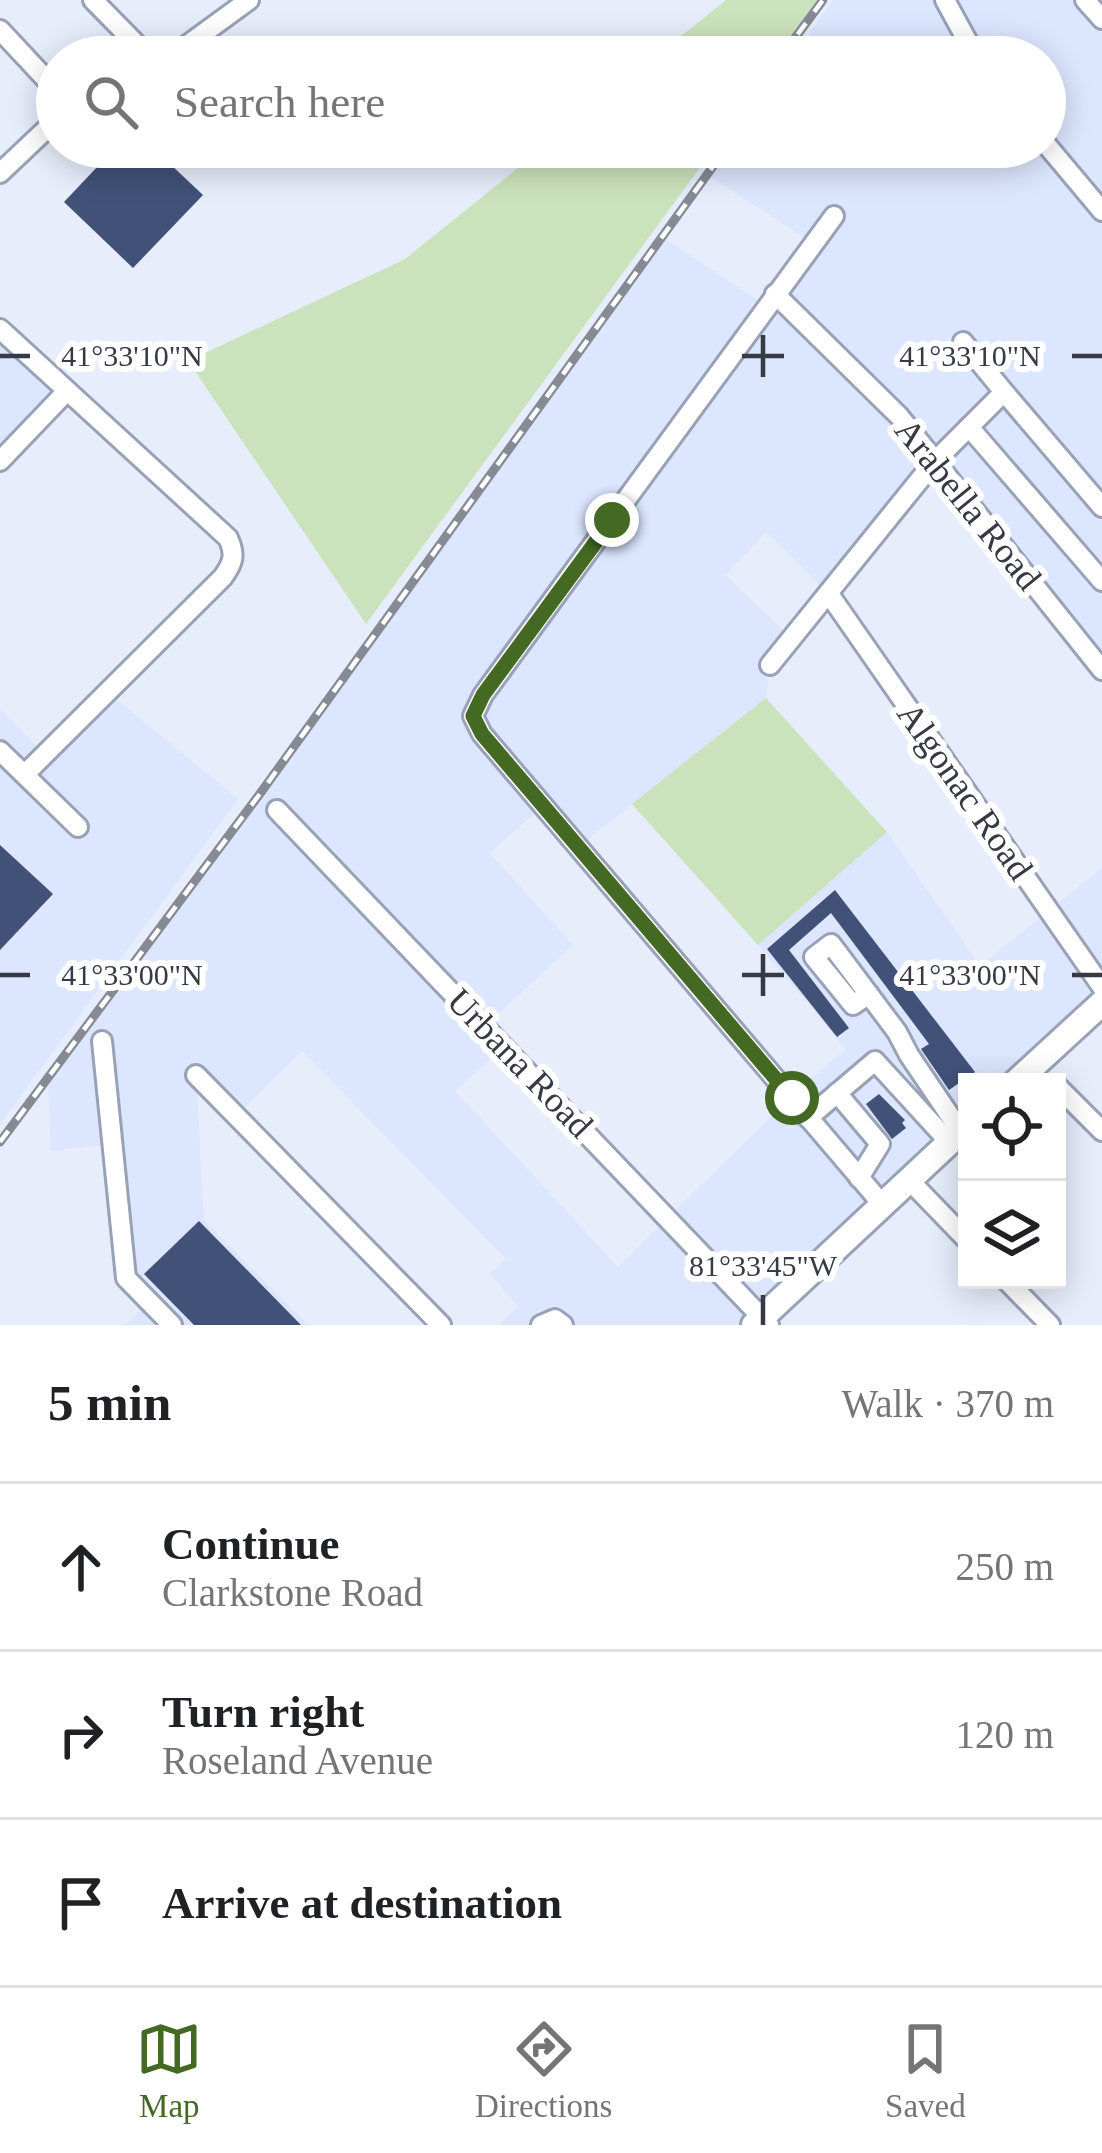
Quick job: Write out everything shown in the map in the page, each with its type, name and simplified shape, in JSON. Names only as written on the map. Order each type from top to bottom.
[{"type":"main road","points":[[1053,1073],[1102,1003]]},
{"type":"main road","points":[[762,1322],[958,1135]]},
{"type":"street","points":[[93,0],[128,36]]},
{"type":"street","points":[[200,36],[249,0]]},
{"type":"street","points":[[945,0],[965,36]]},
{"type":"street","points":[[1085,0],[1102,20]]},
{"type":"street","points":[[0,30],[36,69]]},
{"type":"street","points":[[0,172],[36,139]]},
{"type":"street","points":[[1066,168],[1102,211]]},
{"type":"street","points":[[834,216],[483,695],[473,716],[482,734],[882,1204]]},
{"type":"street","name":"Arabella Road","points":[[775,294],[899,416],[1102,670]]},
{"type":"street","points":[[0,328],[227,538],[233,549],[233,563],[25,775]]},
{"type":"street","points":[[963,342],[1102,507]]},
{"type":"street","points":[[0,461],[67,391]]},
{"type":"street","points":[[770,665],[934,462],[1004,392]]},
{"type":"street","points":[[969,427],[1100,574]]},
{"type":"street","name":"Algonac Road","points":[[829,594],[1102,987]]},
{"type":"street","points":[[0,751],[78,827]]},
{"type":"street","name":"Urbana Road","points":[[277,810],[762,1322]]},
{"type":"street","points":[[869,994],[958,1132]]},
{"type":"street","points":[[102,1041],[126,1279],[172,1325]]},
{"type":"street","points":[[808,1118],[875,1061],[958,1133]]},
{"type":"street","points":[[196,1075],[441,1325]]},
{"type":"street","points":[[837,1093],[880,1144],[860,1178]]},
{"type":"street","points":[[1066,1095],[1102,1131]]},
{"type":"street","points":[[909,1180],[958,1231]]},
{"type":"street","points":[[1015,1289],[1050,1325]]},
{"type":"street","points":[[541,1325],[555,1318],[563,1325]]},
{"type":"shaded area","points":[[833,0],[1102,0],[1102,670],[934,462],[829,594],[766,532],[726,575],[792,639],[770,665],[766,698],[578,847],[543,806],[490,853],[573,945],[485,1026],[504,1047],[455,1091],[618,1267],[800,1088],[846,1049],[758,945],[887,832],[980,966],[1102,868],[1102,1003],[1026,1073],[958,1073],[958,1134],[754,1325],[499,1325],[518,1306],[490,1274],[506,1259],[302,1051],[236,1116],[196,1077],[204,1220],[308,1325],[125,1325],[148,1302],[126,1278],[111,1144],[51,1151],[48,1078],[662,237],[766,306],[813,243],[707,175],[712,168],[1066,168],[1066,36],[807,36]]},
{"type":"shaded area","points":[[0,329],[67,391],[0,461]]},
{"type":"shaded area","points":[[108,692],[238,799],[0,1124],[0,710],[45,754]]},
{"type":"green space","points":[[726,0],[823,0],[796,36],[681,36]]},
{"type":"green space","points":[[518,168],[700,168],[366,624],[188,361],[405,259]]},
{"type":"green space","points":[[766,698],[887,832],[758,945],[632,804]]},
{"type":"building","points":[[96,168],[174,168],[203,195],[133,268],[64,202]]},
{"type":"building","points":[[0,845],[53,894],[0,950]]},
{"type":"building","points":[[835,890],[975,1072],[958,1073],[958,1084],[949,1090],[921,1049],[929,1044],[831,913],[789,950],[849,1028],[837,1037],[767,949]]},
{"type":"building","points":[[879,1094],[905,1120],[906,1128],[892,1139],[866,1104]]},
{"type":"building","points":[[199,1221],[301,1325],[194,1325],[144,1274]]},
{"type":"railway","points":[[796,36],[823,0]]},
{"type":"railway","points":[[0,1142],[259,795],[712,168]]},
{"type":"route","points":[[612,520],[483,695],[473,716],[482,734],[792,1098]]}]
